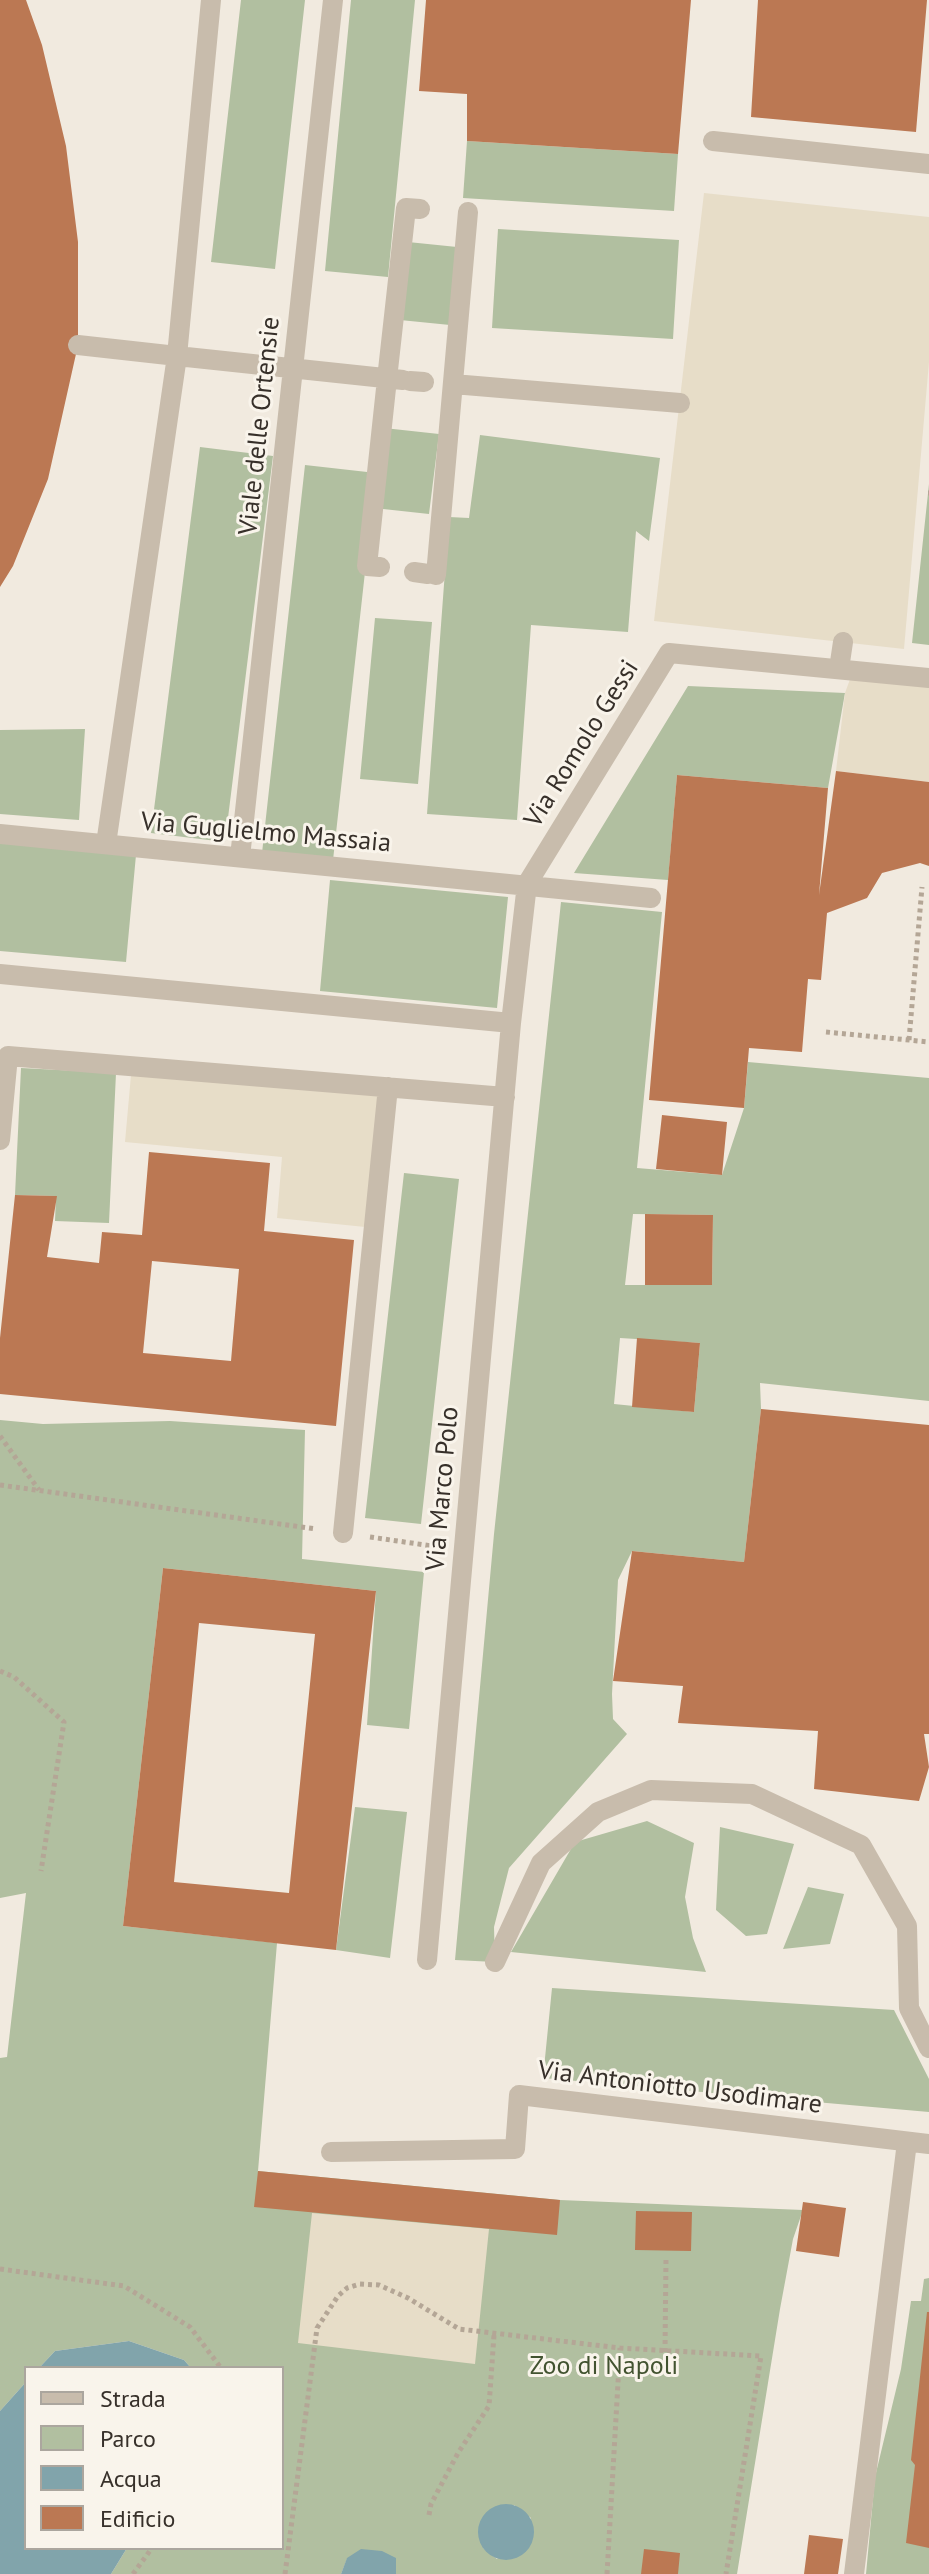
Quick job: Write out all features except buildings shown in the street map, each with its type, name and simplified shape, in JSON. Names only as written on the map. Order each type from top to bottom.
[{"type":"street","points":[[106,844],[177,356],[211,0]]},
{"type":"street","name":"Viale delle Ortensie","points":[[240,857],[333,0]]},
{"type":"street","points":[[713,141],[929,164]]},
{"type":"street","points":[[422,382],[367,566],[409,571],[422,382],[444,210],[406,208],[422,382]]},
{"type":"street","points":[[78,345],[292,370],[680,403]]},
{"type":"street","points":[[839,669],[843,642]]},
{"type":"street","name":"Via Romolo Gessi","points":[[511,1023],[527,884],[669,653],[929,678]]},
{"type":"street","name":"Via Guglielmo Massaia","points":[[0,834],[651,898]]},
{"type":"street","points":[[0,974],[511,1023]]},
{"type":"street","name":"Via Marco Polo","points":[[427,1960],[511,1023]]},
{"type":"street","points":[[0,1140],[8,1056],[505,1097]]},
{"type":"street","points":[[343,1533],[388,1087]]},
{"type":"street","points":[[495,1962],[541,1863],[598,1812],[651,1790],[752,1794],[861,1845],[907,1926],[909,2008],[929,2048]]},
{"type":"street","name":"Via Antoniotto Usodimare","points":[[331,2152],[515,2149],[519,2095],[929,2144]]},
{"type":"street","points":[[854,2574],[907,2142]]},
{"type":"path","points":[[909,1040],[922,887]]},
{"type":"path","points":[[826,1032],[929,1042]]},
{"type":"path","points":[[0,1436],[40,1491]]},
{"type":"path","points":[[0,1485],[464,1550]]},
{"type":"path","points":[[0,1671],[14,1677],[64,1722],[41,1871]]},
{"type":"path","points":[[665,2352],[666,2258]]},
{"type":"path","points":[[0,2269],[124,2286],[190,2327],[219,2366]]},
{"type":"path","points":[[285,2574],[285,2548],[317,2328],[338,2296],[347,2288],[360,2284],[379,2285],[429,2308],[459,2329],[620,2348],[761,2356],[726,2574]]},
{"type":"path","points":[[429,2515],[431,2504],[458,2453],[489,2406],[494,2335]]},
{"type":"path","points":[[607,2574],[620,2348]]},
{"type":"path","points":[[133,2574],[151,2550]]},
{"type":"green space","points":[[241,0],[305,0],[275,269],[211,262]]},
{"type":"green space","points":[[351,0],[415,0],[388,277],[325,271]]},
{"type":"green space","points":[[467,141],[678,154],[674,211],[463,198]]},
{"type":"green space","points":[[498,229],[679,240],[673,339],[492,328]]},
{"type":"green space","points":[[408,242],[457,247],[450,325],[400,320]]},
{"type":"green space","points":[[384,428],[439,434],[429,514],[374,508]]},
{"type":"green space","points":[[480,435],[660,458],[649,541],[636,531],[628,632],[531,625],[517,820],[427,814],[449,517],[469,518]]},
{"type":"green space","points":[[200,447],[273,456],[225,842],[151,833]]},
{"type":"green space","points":[[305,465],[376,473],[333,860],[262,853]]},
{"type":"green space","points":[[929,484],[929,645],[912,643]]},
{"type":"green space","points":[[375,618],[432,622],[418,784],[360,779]]},
{"type":"green space","points":[[688,686],[845,693],[828,788],[677,775],[668,880],[574,873]]},
{"type":"green space","points":[[85,729],[79,820],[0,814],[0,730]]},
{"type":"green space","points":[[0,843],[136,855],[126,962],[0,951]]},
{"type":"green space","points":[[330,880],[508,897],[497,1008],[320,991]]},
{"type":"green space","points":[[561,902],[662,912],[637,1168],[722,1175],[744,1108],[748,1062],[929,1078],[929,1401],[760,1383],[761,1409],[744,1562],[632,1551],[618,1580],[612,1694],[613,1719],[627,1734],[509,1868],[494,1927],[495,1962],[455,1960],[494,1534]],"holes":[[[633,1214],[713,1215],[712,1285],[625,1285]],[[620,1338],[700,1343],[694,1412],[614,1404]]]},
{"type":"green space","points":[[21,1068],[116,1073],[109,1223],[55,1221],[56,1196],[15,1195]]},
{"type":"green space","points":[[404,1173],[459,1179],[421,1524],[365,1518]]},
{"type":"green space","name":"Zoo di Napoli","points":[[0,1420],[43,1424],[170,1421],[305,1430],[302,1559],[424,1572],[409,1729],[367,1725],[376,1591],[163,1568],[123,1926],[277,1943],[258,2171],[560,2200],[803,2210],[793,2239],[780,2309],[737,2574],[396,2574],[396,2558],[347,2559],[341,2574],[111,2574],[126,2550],[284,2550],[284,2366],[189,2366],[184,2360],[129,2341],[55,2351],[41,2366],[24,2366],[24,2384],[0,2411],[0,2058],[7,2057],[26,1893],[0,1898]],"holes":[[[514,2505],[531,2518],[497,2559],[483,2548]]]},
{"type":"green space","points":[[355,1807],[407,1812],[390,1958],[336,1950]]},
{"type":"green space","points":[[647,1821],[694,1843],[685,1897],[693,1938],[706,1972],[511,1952],[575,1842]]},
{"type":"green space","points":[[720,1827],[794,1844],[767,1934],[746,1936],[716,1910]]},
{"type":"green space","points":[[808,1887],[844,1894],[830,1944],[783,1949]]},
{"type":"green space","points":[[552,1988],[894,2010],[929,2079],[929,2112],[543,2078]]},
{"type":"green space","points":[[929,2278],[929,2574],[866,2574],[875,2477],[901,2369],[911,2301],[921,2301],[924,2279]]},
{"type":"shaded area","points":[[704,193],[929,217],[929,362],[904,649],[654,621]]},
{"type":"shaded area","points":[[853,671],[929,678],[929,782],[836,771],[845,693]]},
{"type":"shaded area","points":[[132,1064],[388,1087],[375,1228],[277,1218],[282,1157],[125,1142]]},
{"type":"shaded area","points":[[312,2213],[489,2229],[475,2364],[298,2343]]},
{"type":"water","points":[[129,2341],[184,2360],[189,2366],[41,2366],[55,2351]]},
{"type":"water","points":[[24,2384],[24,2550],[126,2550],[111,2574],[0,2574],[0,2411]]},
{"type":"water","points":[[506,2504],[526,2512],[534,2532],[526,2552],[506,2560],[486,2552],[478,2532],[486,2512]]},
{"type":"water","points":[[361,2549],[382,2551],[396,2558],[396,2574],[341,2574],[347,2558]]}]
